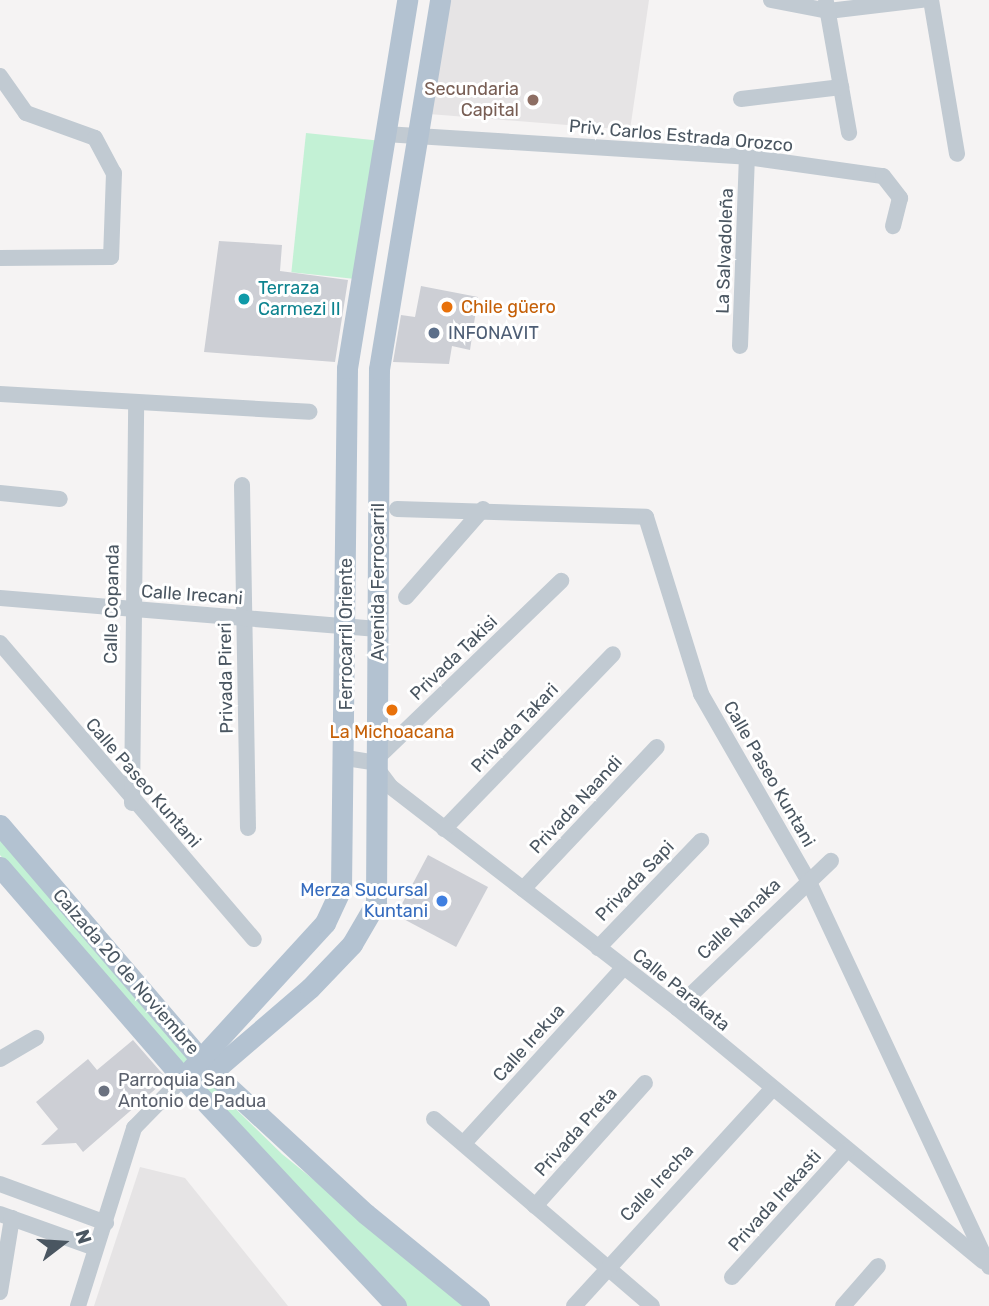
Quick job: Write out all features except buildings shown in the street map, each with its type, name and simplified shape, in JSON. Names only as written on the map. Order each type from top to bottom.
[{"type":"main road","name":"Ferrocarril Oriente","points":[[205,1064],[284,964],[335,910],[341,889],[346,758],[346,368],[407,0]]},
{"type":"main road","name":"Avenida Ferrocarril","points":[[183,1078],[310,988],[352,944],[376,903],[372,762],[381,629],[379,369],[440,0]]},
{"type":"main road","points":[[365,252],[397,260]]},
{"type":"main road","points":[[346,416],[379,420]]},
{"type":"main road","name":"Calzada 20 de Noviembre","points":[[0,825],[205,1064],[366,1214],[480,1306]]},
{"type":"main road","name":"Calzada 20 de Noviembre","points":[[0,867],[183,1078],[397,1306]]},
{"type":"main road","points":[[284,964],[310,988]]},
{"type":"street","points":[[771,0],[827,6],[922,0]]},
{"type":"street","points":[[931,0],[957,155]]},
{"type":"street","points":[[827,6],[849,134]]},
{"type":"street","points":[[0,76],[26,113],[94,138],[114,173],[110,257],[0,258]]},
{"type":"street","points":[[740,99],[841,87]]},
{"type":"street","points":[[385,134],[418,137]]},
{"type":"street","name":"Priv. Carlos Estrada Orozco","points":[[418,137],[747,157],[883,176],[900,198],[893,226]]},
{"type":"street","name":"La Salvadoleña","points":[[740,346],[747,157]]},
{"type":"street","points":[[0,394],[309,412]]},
{"type":"street","name":"Calle Copanda","points":[[132,803],[130,609],[136,404]]},
{"type":"street","name":"Privada Pireri","points":[[242,485],[248,828]]},
{"type":"street","points":[[0,493],[60,499]]},
{"type":"street","name":"Calle Paseo Kuntani","points":[[397,509],[484,509],[646,517],[701,694],[808,880],[988,1266]]},
{"type":"street","points":[[406,597],[484,509]]},
{"type":"street","name":"Privada Takisi","points":[[372,762],[562,580]]},
{"type":"street","name":"Calle Irecani","points":[[0,598],[381,629]]},
{"type":"street","name":"Calle Paseo Kuntani","points":[[2,649],[132,803],[254,939]]},
{"type":"street","name":"Privada Takari","points":[[444,829],[613,654]]},
{"type":"street","name":"Privada Naandi","points":[[523,889],[657,747]]},
{"type":"street","points":[[346,758],[372,762]]},
{"type":"street","name":"Calle Parakata","points":[[372,762],[391,787],[677,1007],[772,1089],[988,1266]]},
{"type":"street","name":"Privada Sapi","points":[[598,948],[701,841]]},
{"type":"street","name":"Calle Nanaka","points":[[677,1007],[831,861]]},
{"type":"street","name":"Calle Irekua","points":[[464,1143],[623,968]]},
{"type":"street","points":[[0,1059],[36,1038]]},
{"type":"street","points":[[78,1306],[134,1128],[183,1078]]},
{"type":"street","name":"Privada Preta","points":[[535,1206],[645,1083]]},
{"type":"street","name":"Calle Irecha","points":[[574,1306],[606,1267],[772,1089]]},
{"type":"street","points":[[434,1119],[652,1306]]},
{"type":"street","name":"Privada Irekasti","points":[[732,1278],[847,1150]]},
{"type":"street","points":[[0,1184],[106,1223]]},
{"type":"street","points":[[0,1292],[6,1216],[95,1248]]},
{"type":"street","points":[[843,1306],[878,1266]]},
{"type":"shaded area","points":[[446,0],[649,0],[630,130],[429,114]]},
{"type":"shaded area","points":[[140,1167],[185,1178],[288,1306],[94,1306]]},
{"type":"green space","points":[[306,133],[380,141],[365,280],[291,272]]},
{"type":"green space","points":[[0,834],[189,1056],[186,1065],[177,1065],[0,855]]},
{"type":"green space","points":[[207,1081],[282,1154],[469,1306],[401,1306],[201,1083]]},
{"type":"place","name":"Secundaria Capital","points":[[533,100]]},
{"type":"place","name":"Terraza Carmezi II","points":[[244,299]]},
{"type":"place","name":"Chile güero","points":[[447,307]]},
{"type":"place","name":"INFONAVIT","points":[[434,333]]},
{"type":"place","name":"La Michoacana","points":[[392,710]]},
{"type":"place","name":"Merza Sucursal Kuntani","points":[[442,901]]},
{"type":"place","name":"Parroquia San Antonio de Padua","points":[[104,1091]]}]
